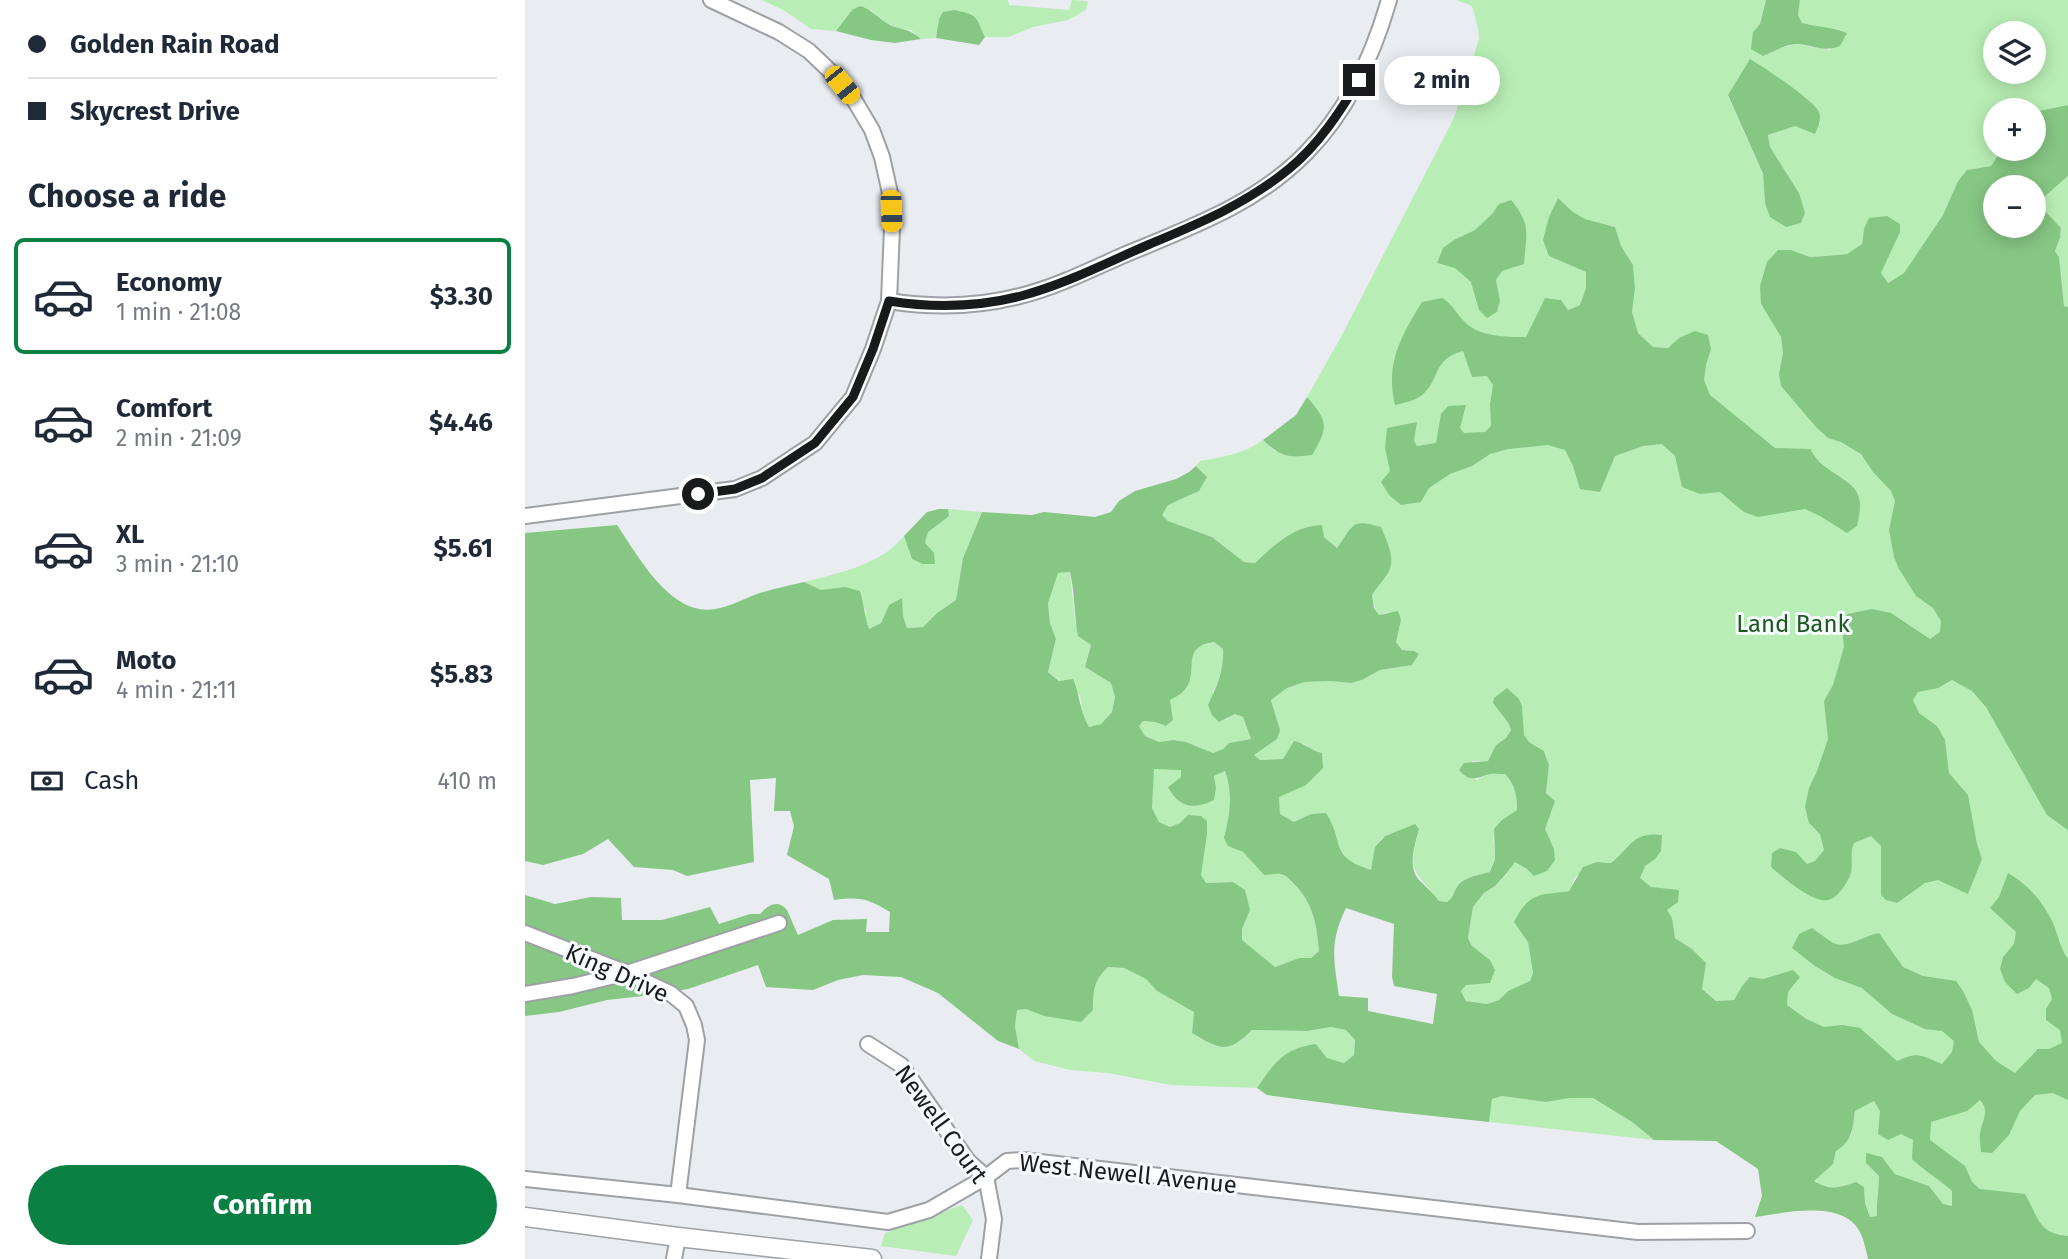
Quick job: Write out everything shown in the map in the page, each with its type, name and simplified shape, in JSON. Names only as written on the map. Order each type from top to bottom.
[{"type":"main road","points":[[525,1217],[872,1259]]},
{"type":"street","points":[[525,516],[735,489],[762,478],[815,443],[853,397],[873,349],[889,301],[891,228],[887,175],[871,130],[853,98],[809,51],[779,32],[711,0]]},
{"type":"street","points":[[889,301],[950,306],[1021,296],[1069,279],[1244,202],[1308,152],[1336,117],[1359,80],[1375,46],[1389,0]]},
{"type":"street","points":[[525,994],[628,973],[779,923]]},
{"type":"street","name":"King Drive","points":[[525,933],[628,973],[670,993],[686,1006],[697,1041],[678,1195]]},
{"type":"street","name":"Newell Court","points":[[868,1044],[901,1065],[968,1161],[986,1177],[994,1219],[989,1259]]},
{"type":"street","name":"West Newell Avenue","points":[[525,1179],[678,1195],[888,1222],[929,1210],[986,1177],[1007,1161],[1023,1160],[1638,1232],[1747,1231]]},
{"type":"street","points":[[674,1259],[678,1237]]},
{"type":"green space","points":[[762,0],[1008,0],[1009,5],[1069,10],[1072,0],[1088,1],[1086,10],[1068,20],[1033,27],[1009,37],[985,37],[981,29],[939,19],[936,38],[921,39],[911,30],[885,22],[871,10],[852,10],[836,31],[811,29],[785,11]]},
{"type":"green space","name":"Land Bank","points":[[1456,0],[1766,0],[1760,24],[1753,32],[1763,56],[1795,44],[1830,50],[1837,29],[1802,23],[1798,15],[1800,0],[2068,0],[2068,105],[2046,110],[2046,98],[1983,98],[1983,161],[1994,161],[1991,166],[1967,170],[1958,181],[1943,215],[1904,274],[1887,283],[1864,229],[1862,244],[1847,254],[1810,257],[1791,250],[1761,304],[1781,336],[1782,345],[2068,500],[2068,1238],[2039,1235],[1985,1190],[1980,1189],[1915,1131],[1820,1025],[1787,1005],[1742,986],[1734,1000],[1716,1001],[1702,989],[1705,963],[1692,949],[1675,938],[1666,909],[1674,905],[1611,863],[1597,862],[1575,877],[1569,891],[1538,896],[1528,942],[1533,973],[1530,981],[1508,991],[1499,1000],[1487,1004],[1466,1001],[1461,991],[1466,984],[1490,983],[1490,960],[1472,946],[1468,938],[1473,907],[1484,893],[1506,875],[1515,861],[1527,869],[1555,801],[1546,793],[1549,765],[1545,752],[1529,742],[1499,713],[1511,730],[1506,738],[1496,745],[1488,761],[1472,761],[1476,780],[1489,774],[1505,774],[1515,791],[1517,811],[1502,820],[1493,837],[1495,859],[1490,872],[1463,881],[1447,902],[1439,901],[1415,870],[1413,863],[1419,829],[1384,837],[1376,849],[1371,871],[1343,854],[1332,823],[1311,814],[1294,822],[1280,814],[1279,797],[1312,751],[1304,743],[1289,751],[1283,759],[1260,760],[1253,755],[1279,733],[1271,700],[1287,688],[1305,682],[1351,683],[1380,670],[1412,665],[1414,651],[1402,650],[1396,642],[1401,620],[1387,612],[1379,615],[1375,608],[1372,595],[1387,575],[1353,525],[1337,548],[1324,537],[1255,563],[1244,562],[1212,537],[1168,521],[1162,515],[1167,505],[1199,491],[1207,477],[1196,466],[1200,461],[1241,452],[1263,440],[1276,452],[1317,410],[1307,397],[1341,337],[1454,118],[1479,39],[1472,6]],"holes":[[[1751,59],[1805,97],[1819,111],[1820,124],[1795,126],[1768,135],[1770,147],[1799,193],[1765,203],[1763,175],[1728,96]],[[1558,198],[1585,219],[1615,227],[1621,246],[1633,265],[1635,288],[1632,312],[1638,333],[1653,347],[1669,348],[1679,338],[1708,358],[1562,383],[1545,298],[1561,300],[1568,310],[1580,305],[1586,288],[1586,272],[1549,256]]]},
{"type":"green space","points":[[1766,0],[1800,0],[1798,15],[1802,23],[1847,33],[1840,46],[1834,48],[1795,44],[1763,56],[1751,49],[1753,32],[1760,24]]},
{"type":"green space","points":[[860,6],[890,25],[911,32],[921,39],[895,43],[836,31],[852,10]]},
{"type":"green space","points":[[954,10],[968,13],[977,21],[985,37],[979,45],[936,38],[943,12]]},
{"type":"green space","points":[[1750,59],[1799,92],[1820,115],[1815,134],[1795,126],[1768,135],[1770,147],[1799,193],[1805,213],[1801,223],[1786,227],[1770,217],[1765,203],[1763,174],[1728,95]]},
{"type":"green space","points":[[2068,105],[2068,176],[2046,195],[2046,175],[1983,175],[1983,238],[2046,238],[2046,212],[2061,228],[2055,251],[2059,257],[2064,306],[2068,307],[2068,830],[2047,815],[1986,707],[1972,691],[1952,680],[1938,688],[1918,692],[1913,700],[1919,713],[1937,726],[1945,740],[1949,773],[1968,795],[1982,859],[1968,894],[1938,880],[1925,883],[1897,903],[1886,900],[1881,895],[1881,846],[1871,836],[1854,843],[1851,872],[1841,890],[1832,899],[1821,900],[1798,888],[1771,867],[1772,853],[1780,848],[1796,852],[1807,864],[1815,861],[1824,850],[1820,834],[1809,823],[1805,807],[1809,788],[1828,739],[1824,701],[1833,685],[1844,647],[1842,629],[1847,614],[1872,609],[1891,613],[1930,639],[1940,632],[1941,621],[1933,608],[1916,596],[1894,557],[1889,530],[1895,501],[1891,491],[1861,454],[1828,438],[1781,386],[1781,337],[1761,304],[1760,286],[1767,262],[1778,250],[1791,250],[1810,257],[1847,254],[1862,244],[1869,218],[1887,216],[1900,224],[1900,232],[1881,273],[1888,283],[1904,273],[1943,215],[1958,181],[1967,170],[1991,166],[1994,161],[2046,161],[2046,110]]},
{"type":"green space","points":[[2068,176],[2068,307],[2064,306],[2059,257],[2055,251],[2061,228],[2046,212],[2046,195]]},
{"type":"green space","points":[[1558,198],[1585,219],[1615,227],[1621,246],[1633,265],[1635,288],[1632,312],[1638,333],[1653,347],[1668,348],[1679,338],[1695,331],[1708,335],[1711,349],[1704,380],[1710,395],[1775,448],[1810,449],[1822,464],[1849,483],[1858,495],[1860,503],[1857,526],[1847,533],[1805,509],[1758,517],[1744,512],[1720,492],[1700,494],[1682,487],[1675,456],[1662,444],[1643,446],[1615,456],[1600,492],[1580,489],[1565,450],[1548,445],[1508,449],[1490,454],[1429,488],[1421,502],[1401,505],[1389,495],[1381,482],[1390,471],[1385,448],[1387,428],[1417,422],[1414,441],[1417,446],[1436,443],[1441,414],[1448,406],[1466,405],[1460,428],[1464,433],[1485,432],[1491,426],[1493,385],[1487,376],[1472,377],[1463,351],[1441,364],[1422,395],[1395,405],[1392,376],[1397,351],[1422,302],[1442,298],[1465,322],[1478,331],[1518,337],[1526,337],[1545,298],[1561,300],[1568,310],[1580,305],[1586,288],[1586,272],[1549,256],[1543,240]]},
{"type":"green space","points":[[1511,200],[1525,223],[1524,264],[1502,271],[1496,280],[1500,301],[1497,312],[1487,318],[1479,310],[1471,282],[1455,268],[1437,263],[1443,248],[1475,230],[1499,204]]},
{"type":"green space","points":[[1307,397],[1319,412],[1324,424],[1318,445],[1312,455],[1291,456],[1280,453],[1263,440],[1296,415]]},
{"type":"green space","points":[[1196,466],[1207,477],[1199,491],[1168,505],[1162,515],[1168,521],[1212,537],[1244,562],[1255,563],[1285,538],[1312,526],[1322,525],[1324,537],[1337,548],[1350,529],[1358,524],[1381,527],[1390,552],[1391,564],[1372,595],[1374,608],[1379,615],[1398,611],[1401,620],[1396,642],[1402,650],[1419,654],[1412,665],[1380,670],[1351,683],[1305,682],[1287,688],[1271,700],[1280,730],[1277,739],[1254,755],[1260,760],[1283,759],[1294,741],[1322,753],[1323,768],[1306,785],[1279,797],[1280,814],[1294,822],[1311,814],[1326,813],[1343,853],[1357,865],[1371,870],[1375,847],[1385,836],[1415,824],[1419,829],[1413,855],[1415,874],[1439,901],[1447,902],[1463,881],[1490,872],[1495,859],[1494,829],[1517,810],[1515,790],[1505,774],[1471,778],[1459,770],[1464,763],[1488,761],[1496,745],[1506,738],[1511,730],[1493,703],[1494,698],[1507,688],[1519,699],[1524,735],[1529,742],[1544,751],[1549,765],[1546,793],[1555,801],[1545,829],[1554,849],[1555,860],[1547,871],[1534,876],[1515,862],[1473,907],[1468,938],[1472,946],[1490,960],[1495,970],[1490,983],[1466,985],[1461,991],[1466,1001],[1487,1004],[1499,1000],[1508,991],[1530,981],[1533,973],[1528,942],[1514,922],[1530,900],[1541,895],[1569,891],[1583,867],[1597,862],[1611,863],[1638,838],[1652,834],[1662,835],[1661,851],[1645,866],[1640,878],[1651,887],[1679,890],[1678,902],[1667,910],[1672,918],[1675,938],[1692,949],[1706,963],[1702,989],[1716,1001],[1734,1000],[1750,977],[1763,979],[1793,970],[1800,977],[1788,992],[1787,1005],[1805,1018],[1824,1027],[1842,1025],[1860,1028],[1897,1061],[1919,1055],[1942,1064],[1952,1052],[1954,1041],[1942,1031],[1925,1029],[1892,1014],[1862,988],[1835,978],[1792,948],[1799,934],[1812,928],[1841,945],[1879,933],[1903,967],[1923,976],[1956,981],[1972,1010],[1979,1042],[1996,1061],[2015,1073],[2038,1049],[2049,1049],[2062,1043],[2060,1030],[2046,1020],[2046,1009],[2052,999],[2049,988],[2036,979],[2029,988],[2017,994],[2005,982],[2000,969],[2003,957],[2014,944],[2016,932],[1990,908],[1999,897],[2008,873],[2028,888],[2049,915],[2068,959],[2068,1100],[2053,1093],[2035,1095],[2020,1111],[2009,1135],[1992,1153],[1981,1152],[1980,1136],[1985,1108],[1980,1100],[1967,1111],[1931,1122],[1930,1140],[1965,1166],[1972,1182],[1980,1189],[2025,1194],[2045,1228],[2058,1235],[2068,1236],[2068,1259],[1868,1259],[1860,1232],[1852,1222],[1841,1215],[1796,1211],[1755,1217],[1762,1196],[1758,1169],[1716,1141],[1654,1140],[1632,1122],[1593,1098],[1546,1102],[1502,1096],[1492,1099],[1489,1122],[1267,1095],[1257,1088],[1275,1064],[1288,1053],[1316,1044],[1327,1058],[1344,1063],[1354,1055],[1355,1040],[1346,1030],[1331,1027],[1307,1031],[1252,1030],[1230,1046],[1217,1046],[1192,1033],[1194,1012],[1157,991],[1146,979],[1124,968],[1108,967],[1103,972],[1095,986],[1093,1010],[1081,1022],[1044,1016],[1026,1009],[1017,1010],[1015,1026],[1019,1049],[998,1041],[938,993],[901,977],[863,975],[838,980],[813,990],[766,987],[758,965],[688,989],[607,1000],[559,1012],[525,1016],[525,895],[555,904],[591,897],[621,898],[622,920],[662,920],[710,907],[719,924],[750,914],[760,914],[777,904],[787,910],[798,935],[833,920],[867,919],[866,932],[889,932],[890,912],[863,900],[834,900],[829,879],[787,855],[794,826],[790,811],[774,811],[776,778],[750,780],[754,862],[687,876],[673,870],[634,867],[608,839],[583,854],[543,865],[525,861],[525,533],[617,525],[657,582],[684,604],[699,609],[720,608],[763,592],[804,582],[821,590],[845,587],[860,591],[869,629],[881,623],[889,605],[902,598],[907,628],[923,627],[956,600],[963,558],[982,512],[1032,515],[1044,512],[1095,517],[1111,512],[1119,501],[1135,491],[1176,479]],"holes":[[[1070,572],[1078,636],[1091,645],[1085,667],[1111,683],[1115,697],[1112,712],[1101,724],[1089,727],[1073,679],[1059,681],[1048,672],[1056,639],[1050,623],[1048,603],[1058,573]],[[1214,642],[1223,649],[1219,678],[1208,705],[1212,715],[1219,722],[1235,714],[1243,717],[1251,739],[1229,743],[1213,753],[1186,742],[1159,742],[1145,736],[1139,726],[1143,721],[1166,726],[1173,720],[1170,700],[1187,687],[1194,653],[1206,644]],[[1154,769],[1181,770],[1181,777],[1168,787],[1182,803],[1194,806],[1214,800],[1214,776],[1225,771],[1230,796],[1224,838],[1228,846],[1243,852],[1264,875],[1281,874],[1298,888],[1308,902],[1314,918],[1319,951],[1311,958],[1299,958],[1275,967],[1242,940],[1242,929],[1250,910],[1245,890],[1233,882],[1206,883],[1201,875],[1207,821],[1201,816],[1188,815],[1180,823],[1170,827],[1159,822],[1152,808]],[[1346,908],[1394,924],[1394,986],[1437,994],[1433,1024],[1368,1011],[1368,998],[1339,996],[1335,962],[1337,931]],[[1874,1101],[1880,1111],[1878,1134],[1888,1140],[1901,1134],[1913,1140],[1912,1159],[1952,1191],[1952,1206],[1943,1204],[1929,1186],[1895,1174],[1882,1157],[1866,1153],[1866,1163],[1879,1176],[1877,1216],[1870,1217],[1865,1203],[1864,1187],[1856,1182],[1835,1188],[1814,1181],[1833,1164],[1836,1151],[1846,1143],[1851,1134],[1855,1111]]]},
{"type":"green space","points":[[948,509],[982,512],[963,558],[956,600],[923,627],[907,628],[901,599],[889,605],[881,623],[869,630],[866,610],[845,587],[821,591],[804,582],[869,562],[904,536],[912,559],[925,544],[927,532],[949,516]]},
{"type":"green space","points":[[948,509],[949,516],[928,532],[925,543],[934,553],[935,564],[923,564],[912,559],[904,536],[927,512]]},
{"type":"green space","points":[[1070,572],[1075,622],[1091,645],[1085,667],[1111,683],[1115,697],[1112,712],[1101,724],[1089,727],[1083,717],[1080,695],[1048,672],[1056,639],[1050,623],[1048,603],[1058,573]]},
{"type":"green space","points":[[1214,642],[1223,649],[1223,655],[1221,671],[1213,692],[1225,720],[1235,714],[1243,717],[1251,739],[1229,743],[1213,753],[1186,742],[1159,742],[1145,736],[1139,726],[1143,721],[1166,726],[1173,720],[1170,700],[1194,653],[1200,646]]},
{"type":"green space","points":[[1153,769],[1181,769],[1181,777],[1168,787],[1216,788],[1214,776],[1225,771],[1230,800],[1228,846],[1243,852],[1264,875],[1281,874],[1298,888],[1308,902],[1314,918],[1319,951],[1310,959],[1299,958],[1275,967],[1241,940],[1242,929],[1250,910],[1233,882],[1206,883],[1201,875],[1205,846],[1180,823],[1170,827],[1159,822],[1152,808]]},
{"type":"green space","points":[[1108,967],[1124,968],[1146,979],[1157,991],[1194,1012],[1192,1033],[1217,1046],[1230,1046],[1252,1030],[1307,1031],[1331,1027],[1346,1030],[1355,1040],[1354,1055],[1344,1063],[1327,1058],[1316,1044],[1296,1049],[1275,1064],[1257,1088],[1171,1085],[1108,1073],[1070,1070],[1034,1061],[1019,1049],[1015,1026],[1017,1010],[1026,1009],[1044,1016],[1081,1021],[1093,1010],[1095,986]]},
{"type":"green space","points":[[1502,1096],[1546,1102],[1593,1098],[1632,1122],[1654,1140],[1489,1122],[1492,1099]]},
{"type":"green space","points":[[1874,1101],[1891,1124],[1913,1140],[1921,1168],[1952,1191],[1952,1206],[1944,1205],[1929,1186],[1895,1174],[1882,1157],[1866,1163],[1879,1176],[1877,1216],[1870,1217],[1865,1203],[1864,1187],[1825,1188],[1813,1180],[1833,1164],[1836,1151],[1851,1135],[1855,1111]]},
{"type":"green space","points":[[962,1205],[973,1220],[956,1256],[881,1246],[885,1233]]},
{"type":"route","points":[[698,494],[735,489],[762,478],[815,443],[853,397],[889,301],[950,306],[1021,296],[1069,279],[1199,224],[1244,202],[1308,152],[1336,117],[1359,80]]}]
